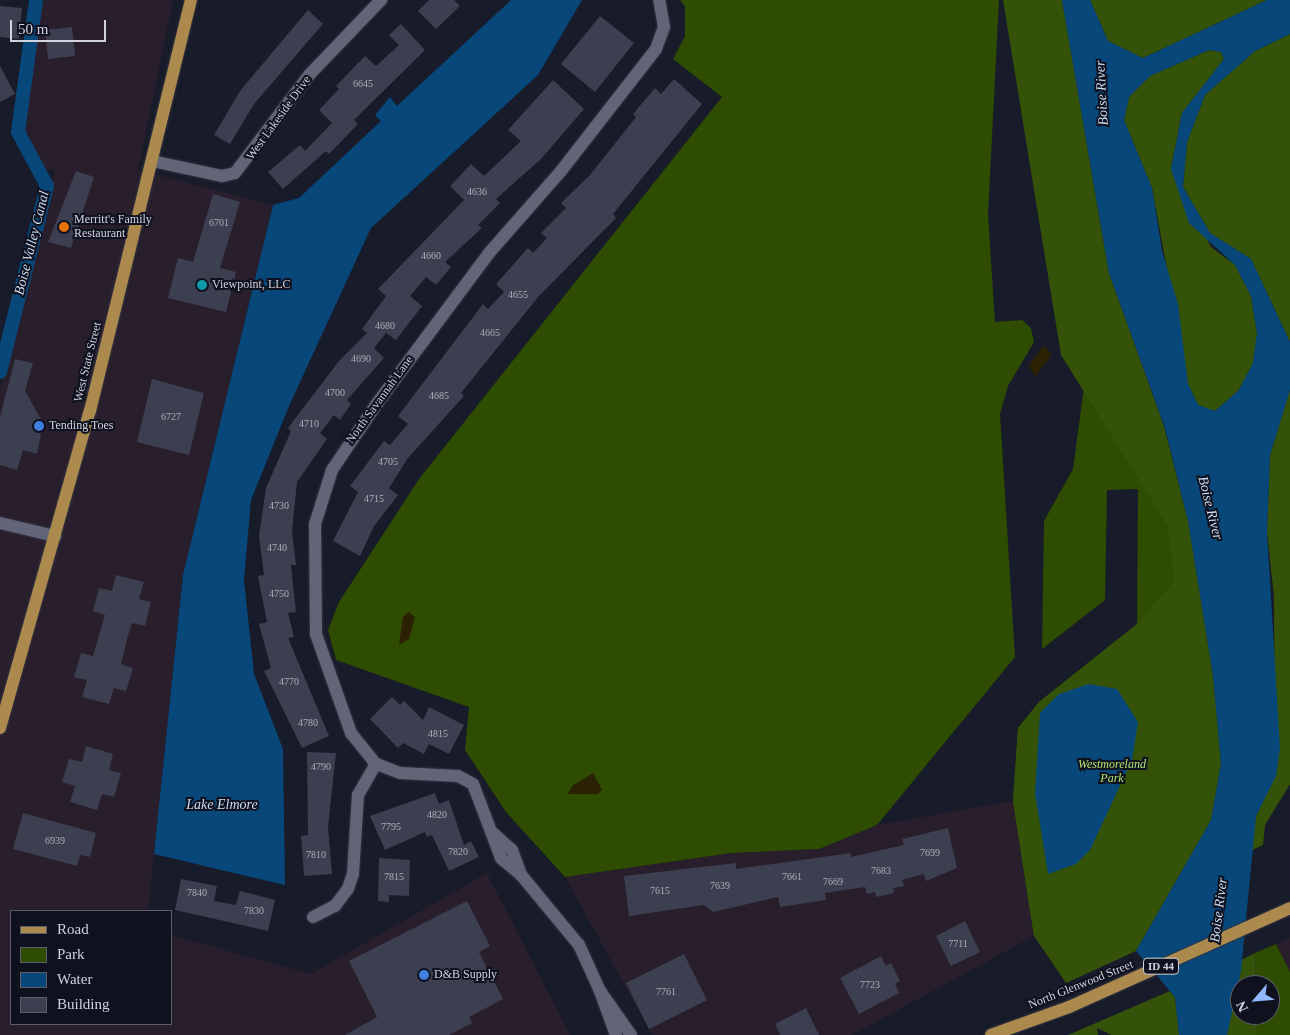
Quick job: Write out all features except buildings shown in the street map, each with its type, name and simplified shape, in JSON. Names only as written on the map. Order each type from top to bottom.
[{"type":"main road","name":"West State Street","points":[[0,728],[54,536],[152,161],[191,0]]},
{"type":"main road","name":"North Glenwood Street","points":[[991,1035],[1069,1007],[1290,908]]},
{"type":"street","name":"West Lakeside Drive","points":[[152,161],[222,176],[235,173],[310,74],[381,0]]},
{"type":"street","name":"North Savannah Lane","points":[[376,764],[351,733],[318,645],[316,524],[321,495],[332,470],[378,402],[483,260],[561,171],[656,49],[664,27],[660,0]]},
{"type":"street","points":[[0,523],[54,536]]},
{"type":"street","points":[[313,917],[335,906],[348,889],[353,874],[358,795],[376,764],[400,773],[458,776],[473,784],[501,858],[521,875],[579,945],[600,991],[616,1035]]},
{"type":"street","points":[[600,991],[631,1035]]},
{"type":"shaded area","points":[[43,0],[173,0],[138,170],[273,205],[183,575],[148,910],[10,910],[10,1025],[172,1025],[172,935],[311,974],[487,873],[570,1035],[0,1035],[0,387],[55,170],[42,169],[21,134]]},
{"type":"shaded area","points":[[1013,801],[1034,936],[852,1035],[652,1035],[565,877],[731,853],[819,849],[877,825]]},
{"type":"shaded area","points":[[1290,938],[1290,972],[1276,944]]},
{"type":"green space","points":[[680,0],[999,0],[988,215],[995,322],[1022,320],[1031,328],[1034,342],[1008,386],[1000,414],[1015,657],[877,825],[819,849],[731,853],[565,877],[506,812],[465,750],[469,707],[336,660],[328,630],[339,602],[419,479],[722,97],[673,59],[685,36],[685,6]]},
{"type":"green space","name":"Westmoreland Park","points":[[1003,0],[1062,0],[1109,273],[1164,426],[1188,521],[1213,675],[1221,764],[1211,820],[1136,951],[1066,983],[1034,936],[1013,801],[1018,728],[1039,702],[1137,624],[1174,581],[1168,526],[1061,355]]},
{"type":"green space","points":[[1090,0],[1267,0],[1143,58],[1108,41]]},
{"type":"green space","points":[[1290,34],[1290,342],[1251,259],[1210,233],[1183,187],[1187,142],[1205,95],[1255,51]]},
{"type":"green space","points":[[1209,50],[1221,52],[1224,59],[1182,113],[1171,168],[1211,247],[1235,265],[1251,296],[1257,333],[1253,363],[1239,390],[1215,411],[1198,405],[1188,384],[1152,188],[1124,120],[1129,97],[1150,76]]},
{"type":"green space","name":"Westmoreland Park","points":[[1099,276],[1189,558],[1094,918],[1034,936],[1013,801],[1018,728],[1039,702],[1137,624],[1138,489],[1107,490],[1105,600],[1042,649],[1044,521],[1073,469]]},
{"type":"green space","points":[[1290,390],[1290,784],[1265,825],[1263,845],[1252,850],[1256,816],[1275,776],[1274,597],[1267,532],[1270,455]]},
{"type":"green space","points":[[1276,944],[1290,972],[1290,1035],[1256,1035],[1256,1025],[1280,1025],[1280,975],[1256,975],[1255,953]]},
{"type":"green space","points":[[1255,953],[1256,975],[1238,975],[1241,960]]},
{"type":"green space","points":[[1170,991],[1175,997],[1179,1035],[1112,1035],[1097,1028],[1098,1035],[1068,1035]]},
{"type":"green space","points":[[1230,1019],[1230,1025],[1256,1025],[1256,1035],[1227,1035]]},
{"type":"sand","points":[[1043,346],[1052,354],[1035,377],[1029,366]]},
{"type":"sand","points":[[409,612],[415,617],[409,639],[399,645],[403,617]]},
{"type":"sand","points":[[593,773],[602,790],[598,794],[568,794],[572,786]]},
{"type":"water","name":"Lake Elmore","points":[[511,0],[582,0],[538,75],[371,228],[289,406],[251,500],[244,580],[254,674],[283,749],[285,885],[154,854],[183,575],[273,205],[299,198],[381,121],[375,115],[390,97],[397,106]]},
{"type":"water","name":"Boise River","points":[[1062,0],[1090,0],[1108,41],[1143,58],[1267,0],[1290,0],[1290,34],[1255,51],[1205,95],[1187,142],[1183,187],[1210,233],[1251,259],[1290,342],[1290,390],[1270,455],[1267,532],[1280,748],[1276,776],[1256,816],[1241,971],[1240,975],[1230,975],[1230,1021],[1227,1035],[1179,1035],[1175,997],[1136,951],[1211,820],[1221,764],[1213,675],[1188,521],[1165,428],[1109,273]],"holes":[[[1209,50],[1221,52],[1224,59],[1182,113],[1171,169],[1189,223],[1235,265],[1251,296],[1257,333],[1253,363],[1239,390],[1215,411],[1198,405],[1188,384],[1178,304],[1162,251],[1152,188],[1124,120],[1129,97],[1150,76]]]},
{"type":"water","points":[[1089,684],[1117,689],[1138,722],[1132,760],[1090,850],[1076,864],[1048,874],[1035,793],[1040,713],[1059,694]]},
{"type":"waterway","name":"Boise Valley Canal","points":[[0,372],[47,186],[18,132],[36,0]]},
{"type":"place","name":"Merritt's Family Restaurant","points":[[64,227]]},
{"type":"place","name":"Viewpoint, LLC","points":[[202,285]]},
{"type":"place","name":"Tending Toes","points":[[39,426]]},
{"type":"place","name":"D&B Supply","points":[[424,975]]}]
